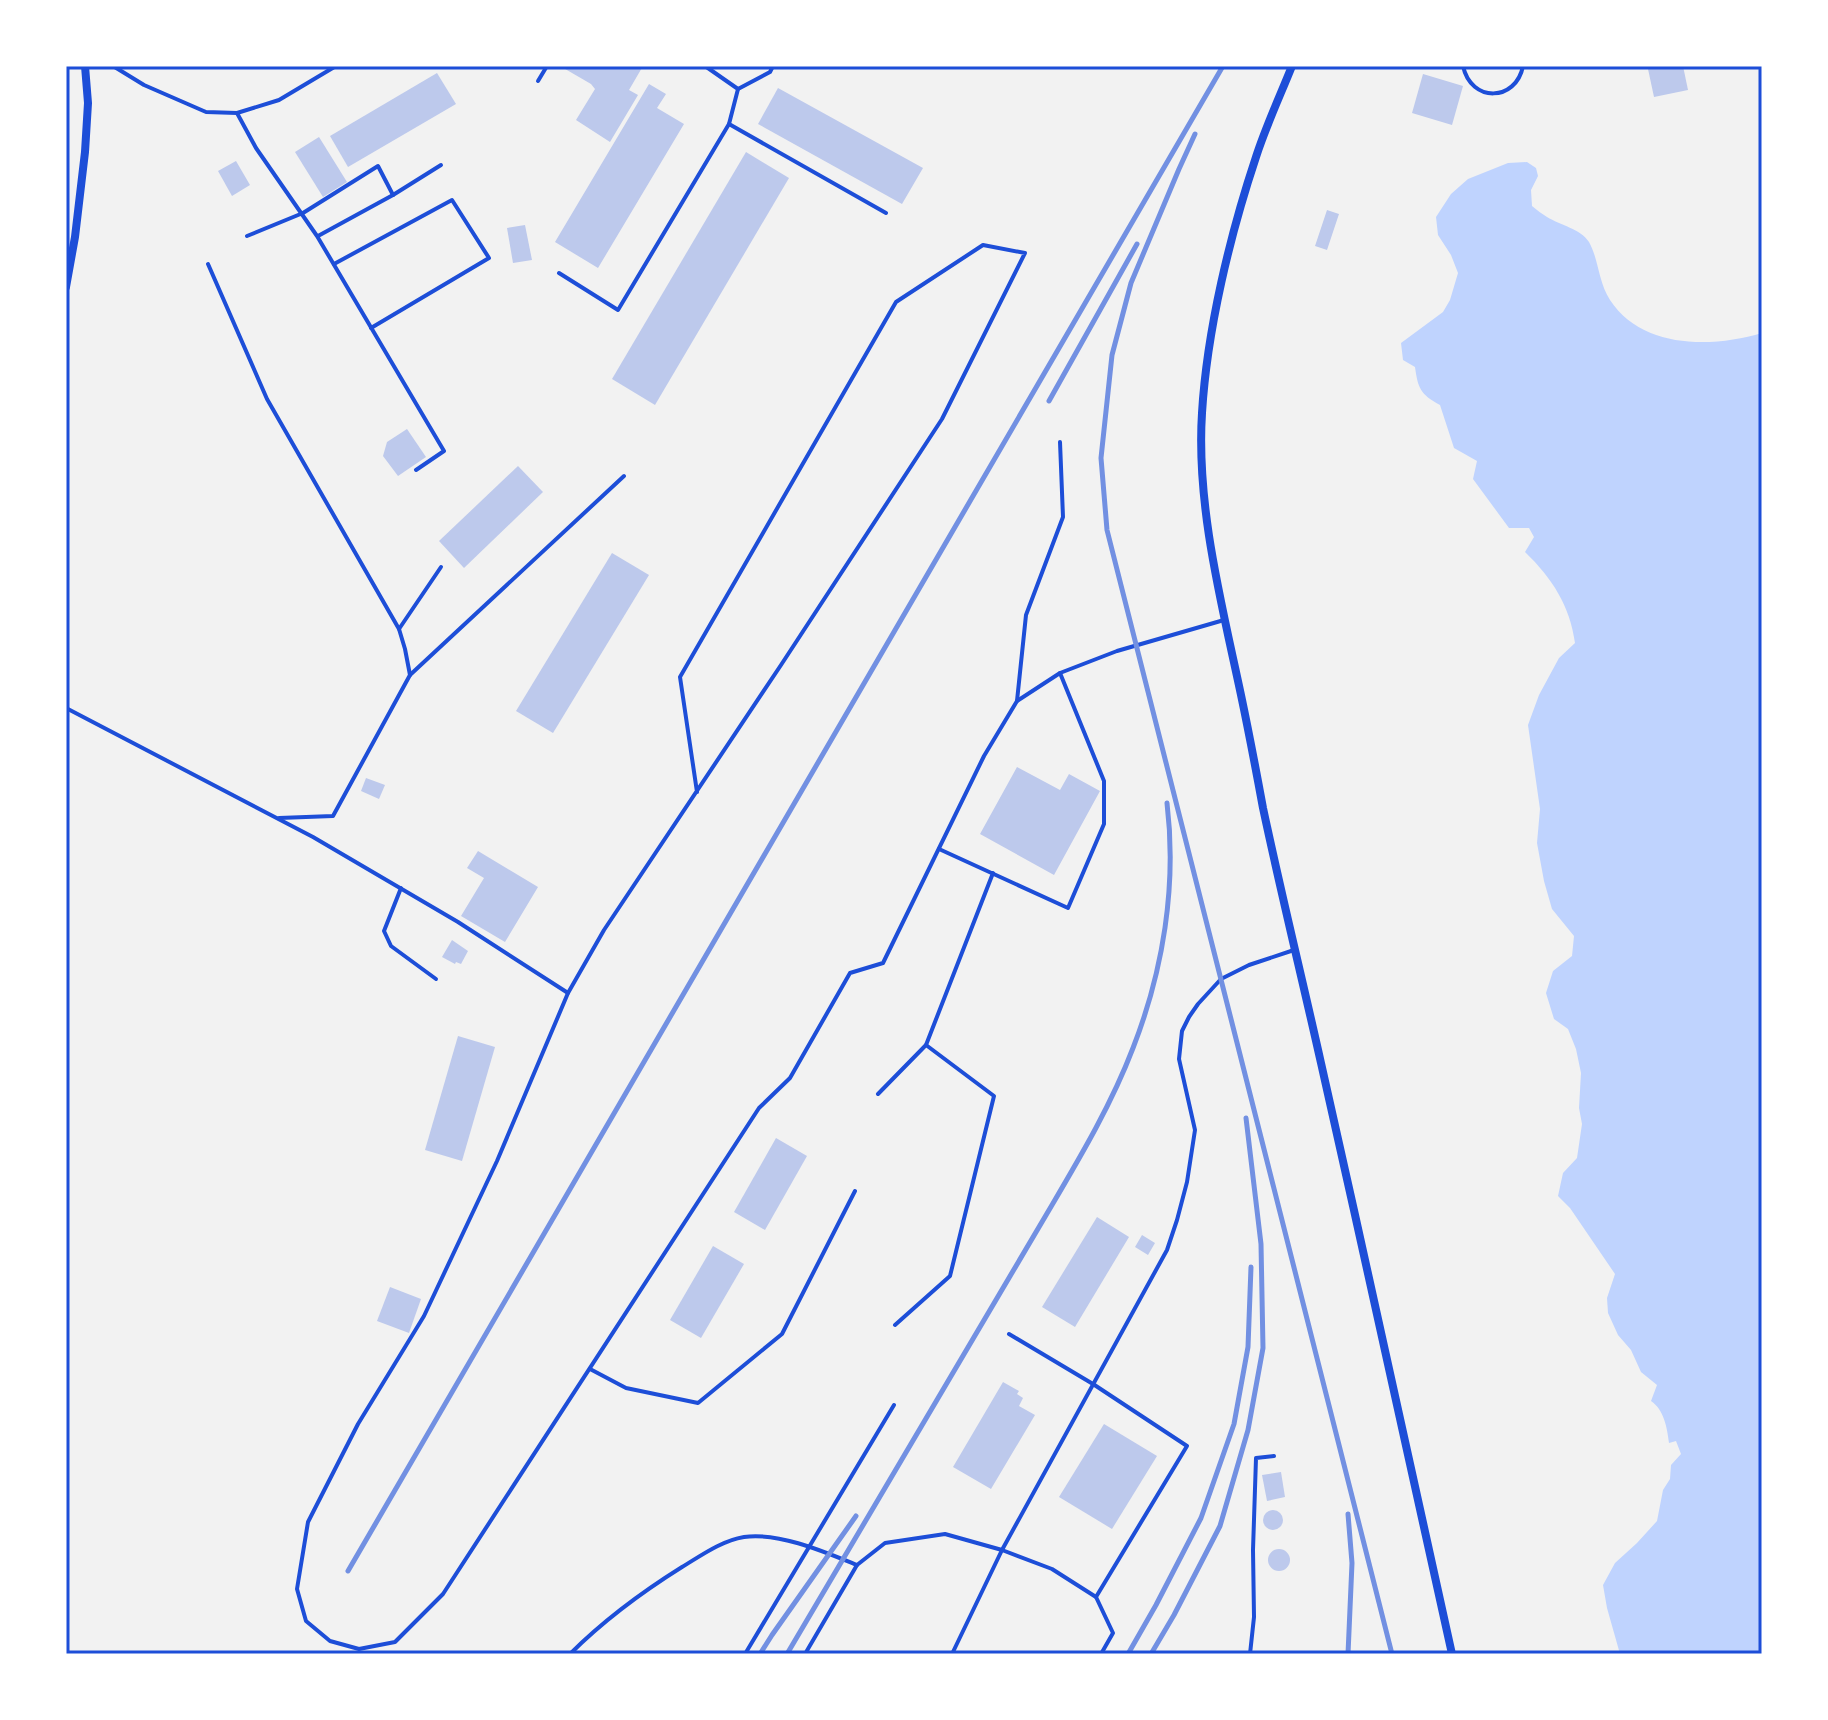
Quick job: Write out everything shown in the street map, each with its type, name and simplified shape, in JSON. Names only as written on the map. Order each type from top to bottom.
[{"type":"street","points":[[66,287],[85,152],[88,103],[85,66]]},
{"type":"street","points":[[1292,66],[1256,154],[1220,289],[1202,414],[1210,541],[1294,950],[1452,1654]]},
{"type":"lane","points":[[113,66],[144,85],[206,112],[237,113],[279,100],[336,66]]},
{"type":"lane","points":[[538,81],[547,66]]},
{"type":"lane","points":[[705,66],[738,89]]},
{"type":"lane","points":[[559,273],[618,310],[729,124],[738,89],[770,72],[773,66]]},
{"type":"lane","points":[[1463,66],[1468,80],[1480,91],[1496,93],[1516,83],[1523,66]]},
{"type":"lane","points":[[237,113],[256,148],[303,213],[444,451],[416,470]]},
{"type":"lane","points":[[729,124],[886,213]]},
{"type":"lane","points":[[317,236],[441,165]]},
{"type":"lane","points":[[247,236],[303,213],[378,166],[393,195]]},
{"type":"lane","points":[[334,264],[452,200],[489,258],[371,328]]},
{"type":"lane","points":[[697,792],[680,677],[896,302],[983,245],[1025,253],[942,419],[697,792],[604,930],[568,993],[497,1161],[424,1316],[358,1424],[308,1522],[297,1589],[306,1621],[330,1641],[359,1649],[395,1642],[443,1594],[759,1108],[790,1078],[850,973],[883,963],[984,756],[1017,701],[1026,615],[1063,517],[1060,442]]},
{"type":"lane","points":[[208,264],[267,399],[399,629],[410,675]]},
{"type":"lane","points":[[277,818],[333,816],[410,675],[624,476]]},
{"type":"lane","points":[[399,629],[441,567]]},
{"type":"lane","points":[[1017,701],[1060,673],[1117,651],[1224,620]]},
{"type":"lane","points":[[939,849],[1068,908],[1104,824],[1104,781],[1060,673]]},
{"type":"lane","points":[[66,708],[313,837],[458,922],[568,993]]},
{"type":"lane","points":[[878,1094],[926,1045],[993,873]]},
{"type":"lane","points":[[401,888],[384,931],[391,946],[436,979]]},
{"type":"lane","points":[[952,1654],[1002,1550],[1167,1250],[1187,1182],[1195,1130],[1179,1059],[1182,1031],[1198,1004],[1221,979],[1249,965],[1294,950]]},
{"type":"lane","points":[[895,1325],[950,1276],[994,1096],[926,1045]]},
{"type":"lane","points":[[590,1369],[626,1388],[698,1403],[782,1334],[855,1191]]},
{"type":"lane","points":[[1009,1334],[1093,1384],[1187,1446],[1096,1597]]},
{"type":"lane","points":[[745,1654],[894,1405]]},
{"type":"lane","points":[[1250,1654],[1254,1617],[1256,1458],[1274,1456]]},
{"type":"lane","points":[[805,1654],[857,1565],[885,1543],[945,1534],[1002,1550],[1052,1569],[1096,1597],[1113,1633],[1101,1654]]},
{"type":"lane","points":[[570,1654],[641,1593],[714,1547],[745,1537],[780,1539],[829,1553],[857,1565]]},
{"type":"water","points":[[1527,162],[1536,168],[1538,176],[1531,190],[1532,206],[1547,217],[1576,230],[1589,242],[1610,300],[1640,328],[1659,336],[1700,342],[1762,333],[1762,1654],[1620,1654],[1607,1608],[1603,1585],[1615,1563],[1657,1521],[1663,1490],[1670,1479],[1671,1465],[1681,1454],[1676,1441],[1669,1443],[1662,1414],[1651,1401],[1657,1385],[1641,1372],[1608,1313],[1607,1298],[1615,1274],[1570,1208],[1558,1196],[1563,1173],[1577,1158],[1582,1124],[1579,1108],[1581,1073],[1568,1029],[1554,1019],[1546,993],[1553,971],[1572,956],[1574,936],[1552,909],[1544,881],[1537,843],[1540,809],[1528,725],[1539,695],[1559,658],[1575,643],[1573,630],[1558,593],[1525,552],[1534,537],[1529,528],[1509,528],[1473,479],[1477,461],[1454,448],[1440,405],[1424,394],[1415,367],[1403,360],[1401,343],[1443,312],[1458,273],[1438,235],[1436,217],[1451,194],[1468,179],[1508,163]]},
{"type":"building","points":[[560,66],[643,66],[629,90],[638,95],[610,142],[576,120],[595,89]]},
{"type":"building","points":[[1683,66],[1688,90],[1654,97],[1648,69]]},
{"type":"building","points":[[437,73],[456,104],[348,167],[330,136]]},
{"type":"building","points":[[1423,74],[1463,86],[1452,125],[1412,113]]},
{"type":"building","points":[[649,84],[666,94],[657,108],[684,124],[598,268],[555,242]]},
{"type":"building","points":[[778,88],[923,168],[902,204],[758,124]]},
{"type":"building","points":[[319,137],[347,182],[323,197],[295,152]]},
{"type":"building","points":[[746,152],[789,178],[655,405],[612,379]]},
{"type":"building","points":[[236,161],[250,185],[232,196],[218,171]]},
{"type":"building","points":[[1327,210],[1339,214],[1327,250],[1315,246]]},
{"type":"building","points":[[525,225],[532,260],[513,263],[507,228]]},
{"type":"building","points":[[407,429],[426,457],[398,476],[383,456],[387,442]]},
{"type":"building","points":[[518,466],[543,492],[464,568],[439,541]]},
{"type":"building","points":[[612,553],[649,575],[553,733],[516,711]]},
{"type":"building","points":[[1017,767],[1060,790],[1069,774],[1100,791],[1054,875],[980,834]]},
{"type":"building","points":[[366,778],[385,785],[379,799],[361,791]]},
{"type":"building","points":[[478,851],[538,887],[505,942],[461,916],[484,878],[467,868]]},
{"type":"building","points":[[452,940],[468,951],[461,964],[442,957]]},
{"type":"building","points":[[458,1036],[495,1047],[462,1161],[425,1150]]},
{"type":"building","points":[[776,1138],[807,1156],[765,1230],[734,1212]]},
{"type":"building","points":[[1097,1217],[1129,1237],[1075,1327],[1042,1307]]},
{"type":"building","points":[[1142,1235],[1155,1243],[1148,1255],[1135,1247]]},
{"type":"building","points":[[713,1246],[744,1264],[701,1338],[670,1320]]},
{"type":"building","points":[[390,1287],[421,1299],[409,1333],[377,1321]]},
{"type":"building","points":[[1003,1382],[1019,1391],[1017,1394],[1023,1398],[1019,1406],[1035,1415],[991,1489],[953,1467]]},
{"type":"building","points":[[1104,1424],[1157,1456],[1112,1529],[1059,1497]]},
{"type":"building","points":[[1281,1472],[1285,1497],[1267,1501],[1262,1475]]},
{"type":"building","points":[[1269,1510],[1277,1510],[1283,1520],[1277,1530],[1269,1530],[1263,1524],[1263,1516]]},
{"type":"building","points":[[1279,1549],[1290,1560],[1279,1571],[1268,1560]]},
{"type":"railway","points":[[348,1571],[1223,66]]},
{"type":"railway","points":[[1195,134],[1131,283],[1112,355],[1101,458],[1107,530],[1392,1654]]},
{"type":"railway","points":[[1049,401],[1137,244]]},
{"type":"railway","points":[[787,1654],[1074,1167],[1125,1068],[1152,989],[1165,928],[1170,865],[1167,803]]},
{"type":"railway","points":[[1151,1654],[1220,1526],[1248,1430],[1263,1348],[1261,1244],[1246,1118]]},
{"type":"railway","points":[[1128,1654],[1201,1518],[1234,1424],[1248,1347],[1251,1267]]},
{"type":"railway","points":[[1348,1514],[1352,1563],[1348,1654]]},
{"type":"railway","points":[[760,1654],[856,1516]]}]
